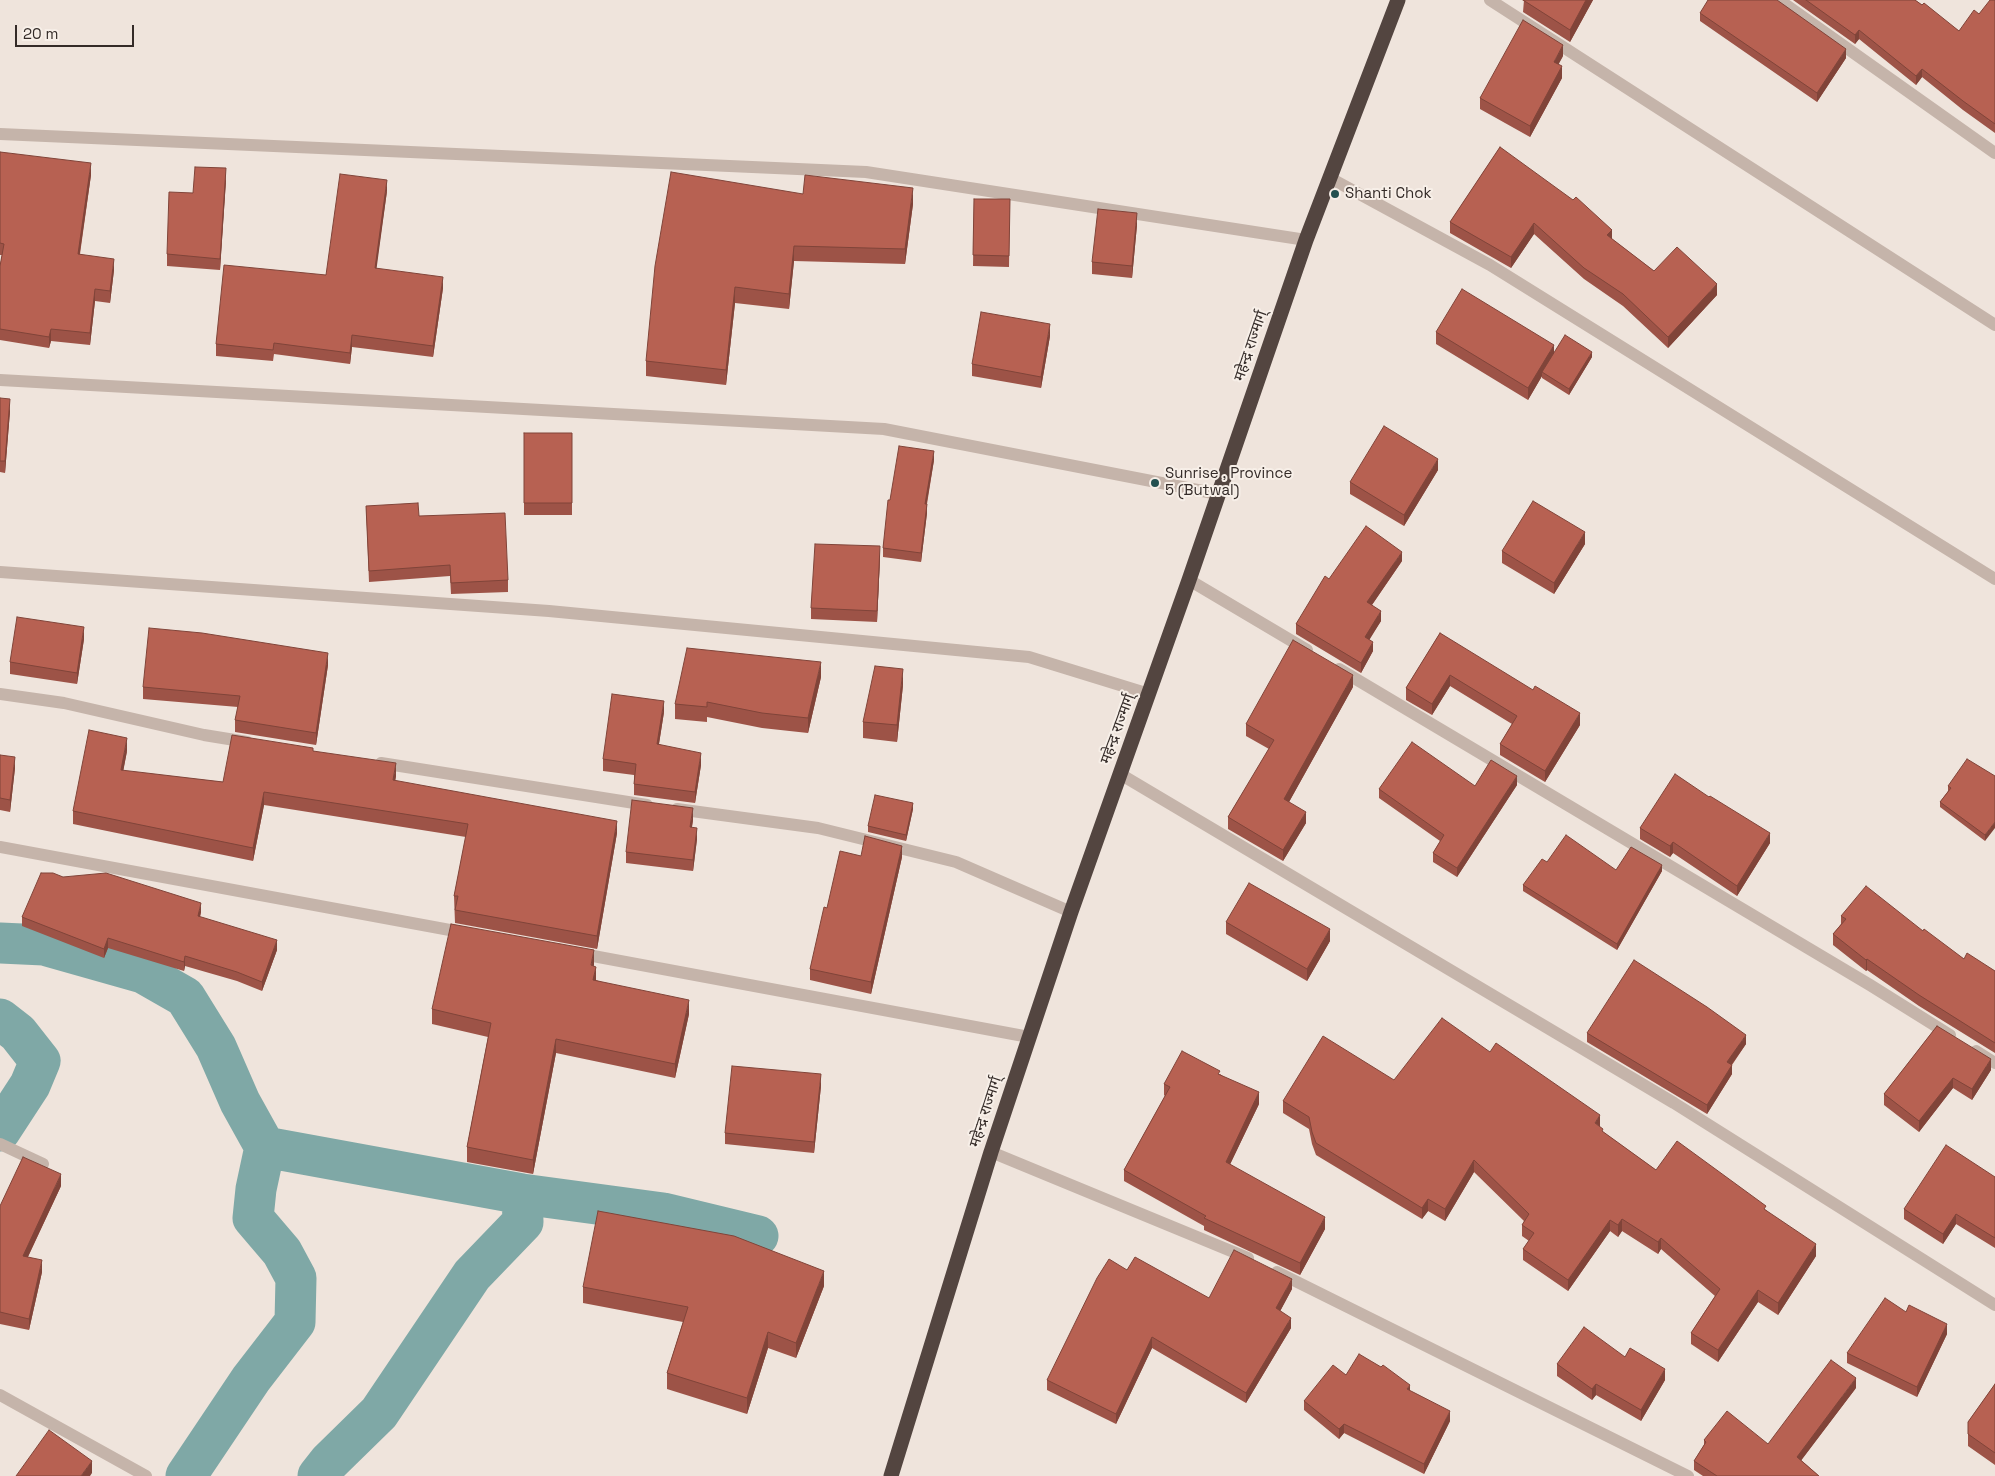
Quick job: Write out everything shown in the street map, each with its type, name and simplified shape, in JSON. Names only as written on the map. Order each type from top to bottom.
[{"type":"highway","name":"महेन्द्र राज्मार्ग्","points":[[891,1476],[991,1152],[1071,912],[1189,580],[1306,240],[1398,0]]},
{"type":"street","points":[[1490,0],[1995,325]]},
{"type":"street","points":[[1779,0],[1995,153]]},
{"type":"street","points":[[0,134],[866,172],[1306,240]]},
{"type":"street","points":[[1330,178],[1490,265],[1995,579]]},
{"type":"street","points":[[0,380],[884,429],[1218,494]]},
{"type":"street","points":[[0,572],[549,611],[1029,657],[1149,694]]},
{"type":"street","points":[[1189,580],[1862,980],[1995,1063]]},
{"type":"street","points":[[0,694],[64,703],[204,736],[263,745]]},
{"type":"street","points":[[371,762],[616,801],[818,828],[956,862],[1071,912]]},
{"type":"street","points":[[1120,774],[1674,1103],[1995,1305]]},
{"type":"street","points":[[0,847],[482,935]]},
{"type":"street","points":[[560,950],[1029,1037]]},
{"type":"street","points":[[0,1144],[43,1164]]},
{"type":"street","points":[[991,1152],[1260,1264],[1688,1476]]},
{"type":"street","points":[[0,1395],[146,1476]]},
{"type":"building","points":[[1523,0],[1586,0],[1570,30]]},
{"type":"building","points":[[1708,0],[1777,0],[1846,49],[1817,93],[1700,13]]},
{"type":"building","points":[[1806,0],[1915,0],[1922,5],[1924,3],[1959,31],[1974,10],[1979,14],[1990,0],[1995,0],[1995,124],[1922,69],[1916,76],[1859,30],[1855,35]]},
{"type":"building","points":[[1523,20],[1563,45],[1554,62],[1562,66],[1530,126],[1480,98]]},
{"type":"building","points":[[1500,147],[1573,200],[1576,197],[1612,230],[1607,235],[1654,271],[1677,247],[1717,284],[1668,337],[1623,294],[1584,268],[1534,223],[1511,257],[1450,222]]},
{"type":"building","points":[[0,152],[91,163],[78,254],[114,259],[110,291],[95,289],[90,333],[51,329],[49,337],[0,329],[0,266],[4,244],[0,243]]},
{"type":"building","points":[[195,167],[226,168],[220,259],[167,254],[169,192],[193,193]]},
{"type":"building","points":[[671,172],[803,194],[805,175],[913,188],[905,249],[794,246],[789,294],[735,287],[726,370],[646,361],[655,266]]},
{"type":"building","points":[[340,174],[387,180],[375,268],[443,277],[433,346],[352,335],[350,353],[274,343],[273,350],[216,344],[224,265],[326,275]]},
{"type":"building","points":[[974,199],[1010,199],[1009,256],[973,255]]},
{"type":"building","points":[[1098,209],[1137,213],[1132,266],[1092,262]]},
{"type":"building","points":[[1462,289],[1554,345],[1528,388],[1436,332]]},
{"type":"building","points":[[981,312],[1050,324],[1041,377],[972,364]]},
{"type":"building","points":[[1565,335],[1592,352],[1569,389],[1542,372]]},
{"type":"building","points":[[0,398],[10,399],[5,461],[0,461]]},
{"type":"building","points":[[1384,426],[1438,459],[1404,515],[1350,482]]},
{"type":"building","points":[[524,433],[572,433],[572,503],[524,503]]},
{"type":"building","points":[[899,446],[934,451],[925,504],[927,504],[921,553],[883,548],[888,500],[890,500]]},
{"type":"building","points":[[1533,501],[1585,532],[1554,583],[1502,551]]},
{"type":"building","points":[[418,503],[419,516],[505,513],[508,580],[451,583],[450,565],[369,571],[366,506]]},
{"type":"building","points":[[1366,526],[1402,552],[1367,602],[1381,611],[1365,637],[1373,642],[1361,663],[1296,624],[1325,576],[1329,579]]},
{"type":"building","points":[[815,544],[880,546],[877,611],[811,608]]},
{"type":"building","points":[[17,617],[84,627],[77,673],[10,662]]},
{"type":"building","points":[[149,628],[202,633],[328,653],[316,733],[235,720],[240,696],[143,687]]},
{"type":"building","points":[[1440,633],[1533,690],[1535,686],[1580,713],[1545,771],[1500,744],[1517,716],[1450,675],[1432,704],[1406,688]]},
{"type":"building","points":[[1293,640],[1353,675],[1284,799],[1306,812],[1283,850],[1228,817],[1274,740],[1246,724]]},
{"type":"building","points":[[687,648],[821,662],[808,718],[762,713],[707,702],[707,707],[675,704]]},
{"type":"building","points":[[875,666],[903,669],[897,725],[863,722]]},
{"type":"building","points":[[612,694],[664,701],[657,744],[701,753],[695,792],[634,784],[636,764],[603,759]]},
{"type":"building","points":[[89,730],[127,738],[121,770],[223,782],[232,735],[313,748],[313,751],[396,763],[393,780],[617,821],[597,936],[455,910],[458,896],[454,896],[468,824],[264,792],[253,848],[73,811]]},
{"type":"building","points":[[1412,742],[1475,786],[1491,760],[1517,776],[1457,868],[1433,853],[1444,835],[1379,789]]},
{"type":"building","points":[[0,755],[15,757],[10,800],[0,798]]},
{"type":"building","points":[[1967,759],[1995,776],[1995,822],[1985,835],[1940,802],[1951,788],[1948,786]]},
{"type":"building","points":[[1675,774],[1709,797],[1770,833],[1737,886],[1673,842],[1670,846],[1640,828]]},
{"type":"building","points":[[875,795],[913,803],[906,835],[868,826]]},
{"type":"building","points":[[632,800],[693,808],[690,827],[697,828],[693,860],[626,852]]},
{"type":"building","points":[[1566,835],[1616,870],[1631,847],[1662,865],[1617,944],[1523,885],[1542,859],[1547,862]]},
{"type":"building","points":[[865,836],[902,846],[871,982],[810,969],[824,907],[827,908],[840,851],[861,856]]},
{"type":"building","points":[[41,873],[53,873],[63,877],[106,873],[201,903],[198,916],[277,940],[262,982],[185,956],[184,962],[108,938],[104,949],[22,917]]},
{"type":"building","points":[[1249,883],[1330,929],[1307,969],[1226,922]]},
{"type":"building","points":[[1866,886],[1923,931],[1924,929],[1964,959],[1967,953],[1995,971],[1995,1043],[1866,960],[1833,934],[1846,919],[1841,916]]},
{"type":"building","points":[[451,924],[594,950],[591,965],[596,967],[593,980],[689,1000],[675,1064],[556,1039],[533,1160],[467,1147],[491,1023],[432,1009]]},
{"type":"building","points":[[1634,960],[1707,1007],[1746,1035],[1727,1062],[1732,1065],[1707,1105],[1587,1033]]},
{"type":"building","points":[[1442,1018],[1490,1052],[1496,1043],[1600,1115],[1595,1123],[1603,1129],[1602,1131],[1656,1170],[1677,1141],[1766,1206],[1764,1209],[1816,1244],[1778,1303],[1758,1290],[1718,1350],[1691,1333],[1720,1289],[1661,1238],[1658,1242],[1622,1219],[1618,1225],[1610,1220],[1568,1280],[1523,1249],[1534,1233],[1522,1225],[1529,1214],[1474,1160],[1445,1209],[1428,1199],[1422,1208],[1316,1143],[1309,1117],[1283,1101],[1323,1036],[1394,1080]]},
{"type":"building","points":[[1937,1026],[1991,1059],[1972,1089],[1953,1078],[1919,1121],[1884,1094]]},
{"type":"building","points":[[1182,1051],[1220,1071],[1218,1074],[1259,1092],[1226,1162],[1325,1217],[1300,1263],[1204,1218],[1206,1216],[1124,1170],[1170,1087],[1164,1084]]},
{"type":"building","points":[[732,1066],[821,1074],[814,1142],[725,1133]]},
{"type":"building","points":[[1946,1145],[1995,1177],[1995,1238],[1956,1214],[1943,1234],[1904,1209]]},
{"type":"building","points":[[23,1157],[61,1174],[23,1256],[42,1260],[29,1319],[0,1312],[0,1206]]},
{"type":"building","points":[[598,1211],[734,1236],[824,1271],[796,1343],[768,1332],[747,1398],[667,1373],[688,1307],[583,1287]]},
{"type":"building","points":[[1234,1250],[1292,1279],[1276,1308],[1291,1318],[1246,1393],[1152,1337],[1116,1414],[1047,1380],[1097,1278],[1109,1259],[1127,1270],[1135,1257],[1209,1298]]},
{"type":"building","points":[[1885,1298],[1906,1312],[1909,1305],[1947,1324],[1917,1387],[1847,1353]]},
{"type":"building","points":[[1584,1327],[1625,1357],[1630,1348],[1665,1369],[1641,1410],[1596,1384],[1592,1389],[1557,1364]]},
{"type":"building","points":[[1359,1354],[1381,1367],[1383,1365],[1410,1385],[1407,1389],[1450,1411],[1424,1464],[1344,1424],[1339,1429],[1304,1401],[1333,1365],[1346,1375]]},
{"type":"building","points":[[1831,1360],[1856,1378],[1797,1457],[1819,1476],[1717,1476],[1694,1461],[1706,1442],[1704,1440],[1727,1411],[1768,1444]]},
{"type":"building","points":[[1995,1384],[1995,1453],[1968,1434],[1968,1422]]},
{"type":"building","points":[[49,1430],[92,1461],[81,1476],[16,1476]]},
{"type":"waterway","points":[[0,943],[44,945],[143,973],[185,997],[216,1047],[240,1102],[265,1147],[522,1194],[663,1213],[758,1236]]},
{"type":"waterway","points":[[0,1019],[18,1033],[40,1061],[30,1085],[0,1131]]},
{"type":"waterway","points":[[186,1476],[251,1379],[295,1322],[296,1278],[282,1252],[253,1218],[256,1189],[265,1147]]},
{"type":"waterway","points":[[318,1476],[329,1462],[379,1413],[472,1275],[523,1222],[522,1194]]},
{"type":"place","name":"Shanti Chok","points":[[1335,194]]},
{"type":"place","name":"Sunrise , Province 5 (Butwal)","points":[[1155,483]]}]
